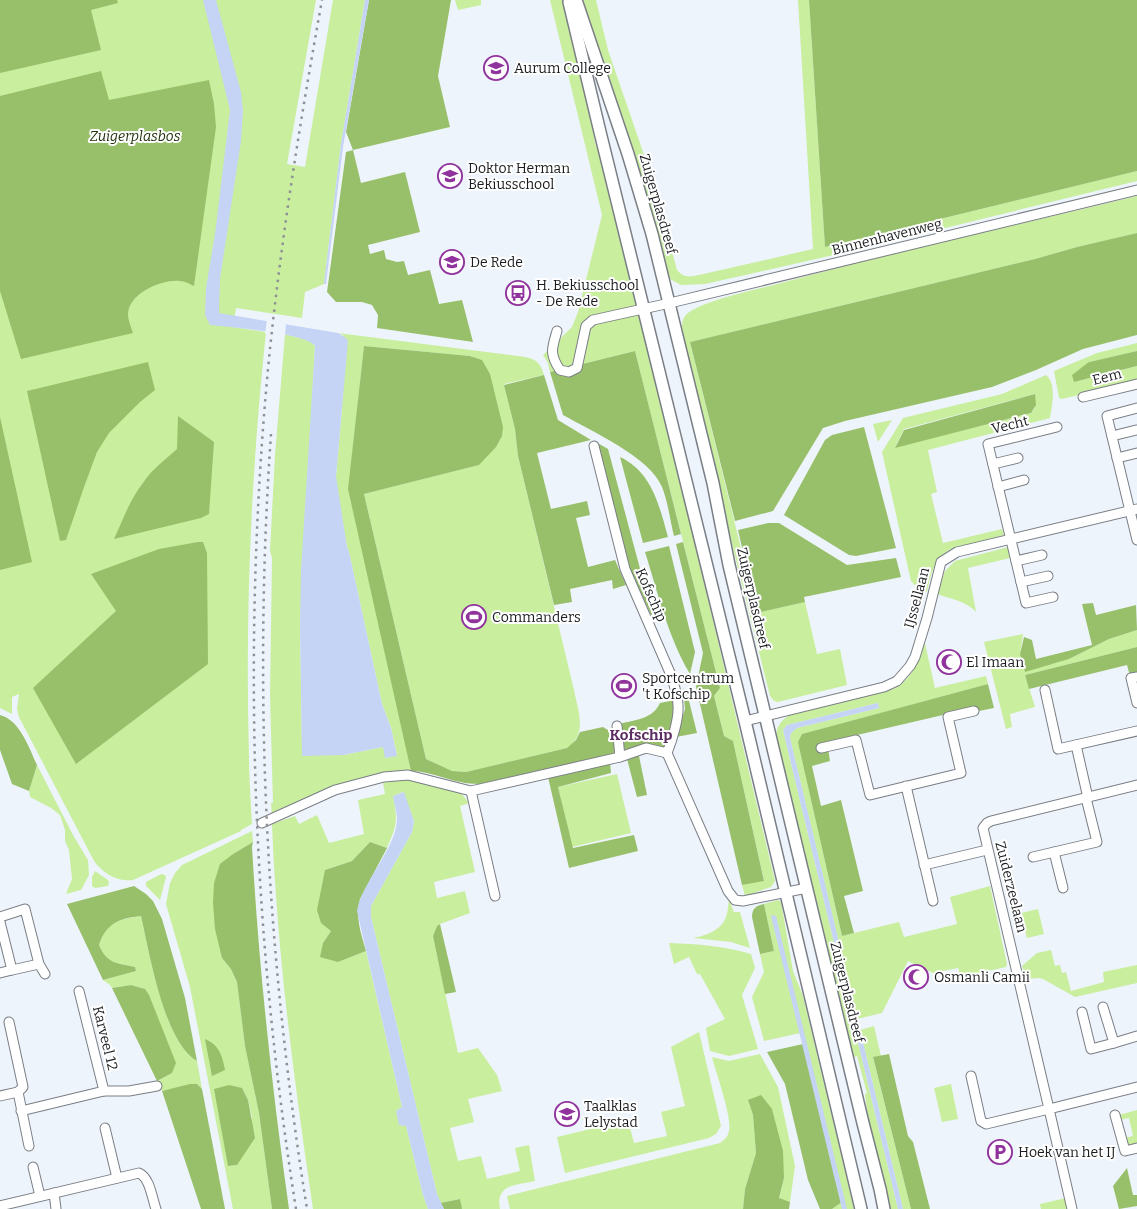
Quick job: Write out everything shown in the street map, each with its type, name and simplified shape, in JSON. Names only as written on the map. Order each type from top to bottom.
[{"type":"main road","points":[[569,0],[745,721],[861,1209]]},
{"type":"main road","name":"Zuigerplasdreef","points":[[576,0],[628,154],[670,303],[713,484],[729,564],[884,1209]]},
{"type":"street","name":"Binnenhavenweg","points":[[644,308],[1137,190]]},
{"type":"street","points":[[557,331],[551,352],[554,362],[560,370],[568,372],[577,368],[586,326],[592,320],[644,308]]},
{"type":"street","name":"Eem","points":[[1083,397],[1137,384]]},
{"type":"street","points":[[1137,408],[1107,416],[1117,458],[1133,510],[1137,540]]},
{"type":"street","name":"Vecht","points":[[1052,597],[1026,603],[988,444],[1057,428]]},
{"type":"street","points":[[1112,436],[1136,430]]},
{"type":"street","name":"Kofschip","points":[[594,446],[625,569],[671,675],[676,691],[679,707],[667,753]]},
{"type":"street","points":[[1117,458],[1137,453]]},
{"type":"street","points":[[993,464],[1018,458]]},
{"type":"street","points":[[998,487],[1024,480]]},
{"type":"street","name":"IJssellaan","points":[[745,721],[884,687],[897,681],[915,657],[941,562],[957,552],[1133,510]]},
{"type":"street","points":[[1016,561],[1042,555]]},
{"type":"street","points":[[1021,582],[1048,576]]},
{"type":"street","points":[[1137,677],[1131,678],[1137,703]]},
{"type":"street","points":[[1044,690],[1058,749],[1137,731]]},
{"type":"street","points":[[821,748],[856,740],[870,795],[961,773],[948,718],[974,711]]},
{"type":"street","points":[[617,726],[620,758]]},
{"type":"street","points":[[1033,857],[1097,842],[1076,745]]},
{"type":"street","points":[[262,823],[335,790],[400,774],[471,791],[620,758],[646,748],[667,753],[728,891],[734,900],[743,901],[807,888]]},
{"type":"street","name":"Zuiderzeelaan","points":[[1072,1209],[983,828],[991,821],[1137,785]]},
{"type":"street","points":[[906,786],[933,901]]},
{"type":"street","points":[[471,791],[495,896]]},
{"type":"street","points":[[924,864],[987,850]]},
{"type":"street","points":[[1054,852],[1063,888]]},
{"type":"street","points":[[0,917],[25,909],[39,964],[45,974]]},
{"type":"street","points":[[0,922],[12,970]]},
{"type":"street","points":[[0,973],[39,964]]},
{"type":"street","name":"Karveel 12","points":[[79,991],[104,1091]]},
{"type":"street","points":[[1103,1006],[1114,1043]]},
{"type":"street","points":[[1082,1012],[1091,1049],[1137,1036]]},
{"type":"street","points":[[0,1096],[18,1092],[23,1087],[9,1022]]},
{"type":"street","points":[[971,1076],[981,1121],[986,1124],[1137,1087]]},
{"type":"street","name":"Karveel 12","points":[[21,1111],[104,1091],[129,1091],[157,1086]]},
{"type":"street","points":[[18,1092],[29,1146]]},
{"type":"street","points":[[1115,1115],[1125,1151],[1137,1148]]},
{"type":"street","points":[[105,1128],[117,1178]]},
{"type":"street","points":[[33,1167],[40,1196]]},
{"type":"street","points":[[0,1206],[139,1173],[143,1175],[149,1186],[156,1209]]},
{"type":"street","points":[[54,1192],[56,1209]]},
{"type":"green space","name":"Zuigerplasbos","points":[[0,0],[316,0],[287,164],[305,167],[333,0],[365,0],[341,144],[324,284],[305,292],[302,318],[236,308],[233,327],[266,332],[256,438],[250,544],[248,704],[252,824],[241,831],[133,880],[122,880],[111,876],[94,861],[19,717],[17,709],[19,694],[12,697],[12,714],[0,708]]},
{"type":"green space","points":[[0,0],[117,0],[118,3],[91,10],[101,50],[0,73]]},
{"type":"green space","points":[[369,0],[451,0],[438,76],[450,127],[353,150],[346,132]]},
{"type":"green space","points":[[455,0],[481,0],[481,5],[458,10]]},
{"type":"green space","points":[[550,0],[566,0],[589,104],[595,143],[608,179],[775,881],[771,887],[745,896],[742,885],[764,880],[733,741],[724,736],[714,696],[720,688],[635,351],[550,372],[548,363],[543,355],[572,327],[578,312],[602,215]]},
{"type":"green space","points":[[579,0],[596,0],[608,50],[653,181],[677,270],[684,276],[699,275],[813,249],[798,0],[809,0],[825,247],[1137,171],[1137,181],[847,252],[705,284],[681,285],[670,279]]},
{"type":"green space","points":[[809,0],[1137,0],[1137,171],[825,247]]},
{"type":"green space","points":[[101,71],[109,100],[209,80],[216,127],[194,286],[183,282],[164,282],[140,294],[130,306],[128,314],[133,333],[21,359],[0,291],[0,96]]},
{"type":"green space","points":[[353,150],[361,183],[405,172],[420,232],[368,245],[370,254],[384,250],[386,259],[397,262],[404,261],[408,275],[430,270],[439,304],[462,300],[473,342],[377,328],[378,315],[372,305],[362,302],[336,302],[327,292],[346,152]]},
{"type":"green space","points":[[1137,196],[1137,233],[690,342],[757,613],[805,602],[817,654],[840,649],[847,685],[778,702],[774,701],[770,696],[707,444],[683,338],[682,324],[685,315],[696,308],[719,299],[914,249]]},
{"type":"green space","points":[[1137,233],[1137,335],[1083,349],[992,387],[845,421],[823,428],[773,511],[735,521],[690,342]]},
{"type":"green space","points":[[338,333],[523,357],[538,362],[544,375],[504,384],[515,429],[518,456],[578,706],[580,722],[578,736],[567,748],[466,772],[452,771],[426,759],[364,494],[479,465],[482,360],[470,356],[364,346],[352,457],[411,771],[395,771],[379,775],[272,816],[270,696],[272,558],[270,551],[275,455],[285,334],[310,341],[315,346],[300,625],[302,749],[343,755],[383,747],[386,758],[397,755],[391,728],[382,704],[347,547],[336,486],[342,408],[343,335]]},
{"type":"green space","points":[[1137,343],[1137,351],[1089,362],[1074,382],[1137,366],[1137,381],[1062,399],[1059,398],[1054,371],[1097,353]]},
{"type":"green space","points":[[364,346],[470,356],[482,360],[490,374],[503,427],[502,436],[496,447],[479,465],[364,494],[426,759],[452,771],[466,772],[567,748],[576,740],[580,732],[603,727],[611,732],[616,753],[479,784],[411,771],[348,489]]},
{"type":"green space","points":[[635,351],[681,534],[674,536],[664,493],[655,476],[633,455],[563,415],[550,372]]},
{"type":"green space","points":[[1137,351],[1137,366],[1074,382],[1072,375],[1089,362]]},
{"type":"green space","points":[[148,362],[155,390],[109,433],[97,452],[66,540],[60,541],[27,391]]},
{"type":"green space","points":[[544,375],[558,420],[591,440],[537,453],[551,509],[587,501],[590,515],[576,518],[588,567],[615,560],[626,585],[613,589],[612,580],[570,589],[572,602],[554,605],[518,456],[515,429],[504,385]]},
{"type":"green space","points":[[1046,375],[1053,389],[1050,418],[928,450],[937,492],[931,494],[943,543],[1002,529],[1004,535],[951,549],[937,562],[927,592],[918,589],[911,581],[882,452],[903,418],[1002,394]],"holes":[[[1035,394],[1035,408],[1031,413],[895,447],[904,429]]]},
{"type":"green space","points":[[1035,394],[1036,405],[1031,413],[895,448],[904,430]]},
{"type":"green space","points":[[178,416],[214,442],[209,514],[201,518],[114,539],[138,489],[155,469],[177,449]]},
{"type":"green space","points":[[0,417],[32,562],[0,570]]},
{"type":"green space","points":[[892,420],[878,442],[873,424]]},
{"type":"green space","points":[[864,427],[896,548],[856,556],[849,555],[784,515],[825,440],[832,435]]},
{"type":"green space","points":[[596,442],[608,449],[654,621],[631,572]]},
{"type":"green space","points":[[620,457],[631,463],[647,480],[653,491],[668,537],[643,543]]},
{"type":"green space","points":[[768,523],[779,523],[847,565],[896,558],[901,577],[804,597],[805,602],[757,613],[738,530]]},
{"type":"green space","points":[[203,542],[207,553],[208,664],[76,764],[33,688],[116,611],[91,574],[159,549]]},
{"type":"green space","points":[[683,542],[720,688],[714,696],[724,736],[733,741],[764,881],[742,885],[696,687],[703,653],[676,544]]},
{"type":"green space","points":[[669,546],[695,652],[690,674],[670,630],[645,552]]},
{"type":"green space","points":[[1008,547],[1010,558],[968,568],[976,612],[963,603],[937,594],[945,571],[955,561]]},
{"type":"green space","points":[[1093,603],[1096,615],[1136,605],[1137,630],[1109,639],[1069,659],[1025,672],[1020,654],[1024,637],[1032,640],[1036,659],[1092,645],[1082,604]]},
{"type":"green space","points":[[1137,630],[1137,647],[1025,675],[1035,707],[1010,714],[1012,727],[1006,729],[984,642],[1023,634],[1020,654],[1052,664],[1069,659],[1109,639]]},
{"type":"green space","points":[[924,639],[935,688],[986,676],[988,684],[803,734],[798,742],[842,936],[899,922],[904,937],[957,924],[950,897],[990,886],[1007,964],[1006,967],[961,977],[958,968],[933,973],[908,961],[882,1013],[857,1019],[790,738],[791,733],[797,728],[879,708],[878,703],[787,725],[783,730],[898,1209],[886,1209],[869,1126],[865,1094],[867,1093],[857,1056],[854,1057],[851,1049],[776,736],[780,724],[790,715],[896,688],[912,673],[918,661]]},
{"type":"green space","points":[[1137,647],[1137,675],[1130,676],[1127,665],[1029,689],[1025,675]]},
{"type":"green space","points":[[988,684],[994,708],[974,712],[973,708],[827,742],[830,761],[812,766],[821,806],[841,800],[863,891],[844,896],[854,933],[842,936],[798,742],[802,734]]},
{"type":"green space","points":[[683,688],[689,701],[697,733],[676,737],[685,709]]},
{"type":"green space","points":[[675,700],[665,749],[651,746],[625,751],[619,724],[648,716],[660,703]]},
{"type":"green space","points":[[0,715],[7,718],[18,729],[37,765],[29,791],[12,784],[0,750]]},
{"type":"green space","points":[[639,756],[647,795],[637,797],[627,759]]},
{"type":"green space","points":[[610,762],[611,773],[558,787],[573,848],[634,835],[638,851],[569,868],[548,777]]},
{"type":"green space","points":[[37,765],[88,860],[89,875],[81,890],[66,894],[72,879],[69,850],[65,841],[65,830],[60,815],[30,797],[29,791]]},
{"type":"green space","points":[[617,774],[631,833],[572,847],[558,787]]},
{"type":"green space","points":[[403,779],[461,793],[469,803],[460,806],[475,872],[434,882],[437,898],[465,891],[470,913],[440,924],[437,926],[433,936],[458,1053],[478,1048],[497,1075],[502,1091],[468,1099],[474,1122],[450,1128],[458,1161],[481,1156],[487,1179],[520,1171],[515,1148],[529,1145],[535,1181],[515,1185],[504,1190],[499,1201],[500,1209],[462,1209],[459,1199],[440,1203],[371,917],[371,906],[412,832],[414,821],[403,792],[393,796],[396,823],[387,848],[370,842],[352,861],[325,870],[331,931],[323,943],[338,962],[366,951],[402,1107],[396,1111],[406,1126],[428,1209],[313,1209],[287,1016],[274,872],[272,824],[295,816],[299,824],[317,815],[329,843],[364,834],[358,800],[385,794],[383,783]]},
{"type":"green space","points":[[252,831],[253,842],[233,854],[222,958],[231,969],[237,982],[245,1046],[259,1113],[272,1209],[233,1209],[190,987],[166,904],[170,883],[182,865]],"holes":[[[242,1088],[248,1100],[252,1117],[237,1165],[228,1166]]]},
{"type":"green space","points":[[253,842],[262,983],[289,1209],[272,1209],[259,1113],[245,1046],[237,982],[231,969],[222,958],[215,929],[214,883],[220,864]]},
{"type":"green space","points":[[370,842],[387,848],[360,899],[359,925],[366,951],[338,962],[320,957],[323,943],[331,931],[321,923],[317,910],[325,870],[352,861]]},
{"type":"green space","points":[[95,871],[108,880],[108,886],[95,888],[92,886],[92,877]]},
{"type":"green space","points":[[161,874],[166,877],[160,900],[146,886],[146,882]]},
{"type":"green space","points":[[134,886],[153,901],[162,919],[185,998],[197,1061],[185,1051],[175,1036],[167,1016],[154,973],[141,916],[127,918],[115,923],[106,931],[99,945],[105,956],[113,962],[135,967],[136,971],[103,980],[67,904]]},
{"type":"green space","points":[[729,900],[734,912],[740,912],[750,948],[731,942],[693,938],[708,934],[724,922]]},
{"type":"green space","points":[[778,900],[781,902],[793,971],[803,996],[854,1209],[832,1209],[842,1202],[800,1033],[764,1041],[752,997],[764,972],[760,954],[774,951],[764,904]]},
{"type":"green space","points":[[764,904],[774,951],[760,954],[752,914],[755,908]]},
{"type":"green space","points":[[1038,909],[1044,934],[1027,938],[1021,913]]},
{"type":"green space","points":[[141,916],[154,973],[167,1016],[175,1036],[185,1051],[197,1061],[202,1089],[197,1084],[162,1091],[157,1081],[172,1073],[145,989],[131,985],[112,988],[103,980],[136,971],[135,967],[113,962],[105,956],[99,945],[106,931],[115,923],[120,920]]},
{"type":"green space","points":[[440,924],[456,992],[445,994],[433,936],[437,926]]},
{"type":"green space","points":[[669,943],[711,946],[751,954],[755,968],[742,995],[758,1049],[729,1056],[710,1051],[706,1028],[725,1019],[700,974],[697,974],[689,957],[674,964]]},
{"type":"green space","points":[[1051,950],[1055,966],[1060,965],[1062,973],[1066,972],[1071,991],[1104,982],[1103,972],[1137,965],[1137,983],[1075,997],[1043,979],[1026,979],[1022,966],[1037,953]]},
{"type":"green space","points":[[131,985],[145,989],[149,995],[176,1063],[172,1073],[157,1081],[112,988]]},
{"type":"green space","points":[[874,1026],[881,1056],[873,1058],[911,1209],[903,1209],[860,1030]]},
{"type":"green space","points":[[699,1032],[721,1126],[716,1134],[709,1138],[565,1173],[557,1137],[628,1120],[634,1143],[667,1136],[661,1112],[685,1106],[671,1047]]},
{"type":"green space","points":[[205,1039],[217,1047],[225,1070],[212,1076]]},
{"type":"green space","points":[[803,1044],[842,1202],[832,1209],[820,1209],[808,1180],[785,1084],[767,1052]]},
{"type":"green space","points":[[760,1054],[778,1087],[795,1166],[790,1202],[779,1199],[784,1178],[748,1100],[753,1115],[756,1153],[745,1189],[743,1209],[510,1209],[507,1196],[720,1143],[728,1135],[729,1124],[726,1105],[712,1057],[729,1061]]},
{"type":"green space","points":[[889,1054],[908,1136],[913,1142],[930,1209],[911,1209],[873,1057]]},
{"type":"green space","points":[[197,1084],[202,1089],[225,1209],[201,1209],[162,1091]]},
{"type":"green space","points":[[951,1084],[958,1119],[942,1122],[934,1088]]},
{"type":"green space","points":[[229,1085],[242,1088],[248,1100],[255,1138],[237,1165],[228,1166],[214,1089]]},
{"type":"green space","points":[[761,1095],[772,1109],[783,1151],[784,1178],[779,1198],[790,1202],[789,1209],[743,1209],[745,1189],[756,1153],[753,1115],[748,1100]]},
{"type":"green space","points":[[1137,1110],[1137,1144],[1126,1144],[1124,1138],[1133,1136],[1129,1118],[1120,1120],[1119,1115]]},
{"type":"green space","points":[[1127,1168],[1133,1195],[1137,1195],[1137,1206],[1119,1209],[1113,1186]]},
{"type":"green space","points":[[1066,1198],[1068,1209],[1041,1209],[1040,1204]]},
{"type":"green space","points":[[460,1199],[462,1209],[444,1209],[440,1203]]},
{"type":"water","points":[[203,0],[216,0],[241,92],[243,111],[241,141],[220,279],[219,313],[338,333],[348,341],[336,476],[347,547],[382,704],[391,728],[397,756],[385,758],[383,747],[343,755],[302,756],[301,571],[315,346],[309,341],[283,334],[210,325],[205,315],[206,288],[215,234],[230,110]]},
{"type":"water","points":[[365,0],[369,0],[343,147],[326,284],[324,284],[341,144]]},
{"type":"water","points":[[878,703],[879,708],[797,728],[791,733],[790,738],[903,1209],[898,1209],[783,730],[787,725]]},
{"type":"water","points":[[404,792],[414,821],[412,832],[371,906],[371,917],[437,1194],[444,1209],[428,1209],[406,1126],[399,1125],[396,1111],[402,1107],[357,911],[365,888],[386,853],[395,830],[397,816],[393,796]]},
{"type":"water","points":[[772,915],[776,916],[847,1209],[842,1209]]},
{"type":"pier","points":[[267,319],[286,322],[285,337],[265,334]]},
{"type":"railway","points":[[296,1209],[281,1105],[269,1000],[261,895],[256,790],[255,579],[260,474],[268,369],[278,276],[291,184],[322,0]]},
{"type":"railway","points":[[271,434],[263,628],[267,823],[273,920],[282,1016],[293,1113],[307,1209]]},
{"type":"place","name":"Aurum College","points":[[496,68]]},
{"type":"place","name":"Doktor Herman Bekiusschool","points":[[450,176]]},
{"type":"place","name":"De Rede","points":[[452,262]]},
{"type":"place","name":"H. Bekiusschool - De Rede","points":[[518,293]]},
{"type":"place","name":"Commanders","points":[[474,617]]},
{"type":"place","name":"El Imaan","points":[[949,662]]},
{"type":"place","name":"Sportcentrum 't Kofschip","points":[[624,686]]},
{"type":"place","name":"Osmanli Camii","points":[[916,977]]},
{"type":"place","name":"Taalklas Lelystad","points":[[567,1114]]},
{"type":"place","name":"Hoek van het IJ","points":[[1000,1152]]},
{"type":"district","name":"Kofschip","points":[[641,735]]}]
